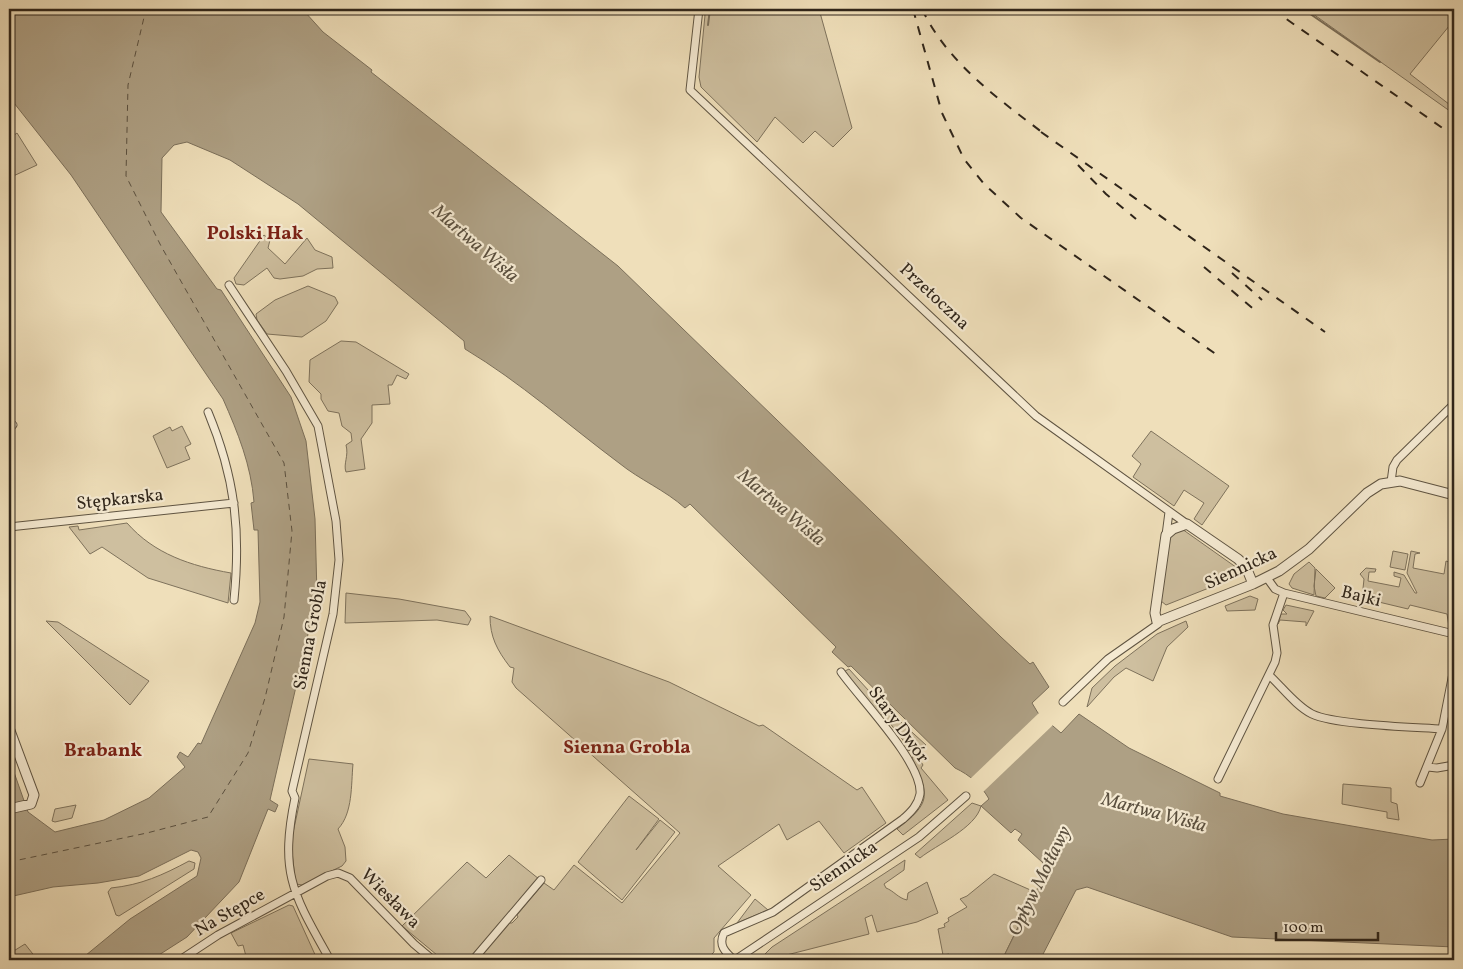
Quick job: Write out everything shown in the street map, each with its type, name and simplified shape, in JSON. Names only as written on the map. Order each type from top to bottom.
[{"type":"street","name":"Przetoczna","points":[[699,9],[690,90],[1036,416],[1169,512],[1238,559],[1246,567],[1253,584]]},
{"type":"street","name":"Sienna Grobla","points":[[229,285],[286,371],[318,426],[337,532],[338,568],[333,614],[292,791],[295,798],[289,830],[288,857],[295,893],[330,960]]},
{"type":"street","points":[[1454,404],[1397,460],[1393,467],[1391,482],[1405,482],[1454,495]]},
{"type":"street","points":[[208,412],[222,446],[234,504],[238,552],[234,600]]},
{"type":"street","name":"Siennicka","points":[[1064,702],[1108,659],[1158,624],[1267,578],[1305,552],[1371,489],[1391,482]]},
{"type":"street","name":"Stępkarska","points":[[9,527],[234,504]]},
{"type":"street","points":[[1158,624],[1155,613],[1169,512]]},
{"type":"street","points":[[1166,535],[1174,529],[1187,524]]},
{"type":"street","name":"Bajki","points":[[1267,578],[1275,589],[1284,593],[1454,634]]},
{"type":"street","points":[[1218,779],[1277,657],[1274,621],[1284,593]]},
{"type":"street","points":[[1420,783],[1442,729],[1454,668]]},
{"type":"street","name":"Stary Dwór","points":[[735,960],[725,951],[722,944],[724,933],[773,912],[903,819],[918,803],[920,786],[914,767],[841,672]]},
{"type":"street","points":[[1269,675],[1307,710],[1318,716],[1365,723],[1442,729]]},
{"type":"street","points":[[9,728],[34,795],[34,800],[26,806],[9,809]]},
{"type":"street","points":[[1428,767],[1437,768],[1454,765]]},
{"type":"street","name":"Siennicka","points":[[735,960],[909,844],[938,822],[966,796]]},
{"type":"street","name":"Wiesława","points":[[295,893],[333,873],[343,874],[350,878],[414,944],[433,960]]},
{"type":"street","points":[[473,960],[541,880]]},
{"type":"street","name":"Na Stępce","points":[[180,960],[218,935],[295,893]]},
{"type":"shaded area","points":[[702,9],[819,9],[852,128],[833,147],[815,131],[803,143],[775,117],[757,142],[701,87],[699,77],[705,15],[702,14]]},
{"type":"shaded area","points":[[1306,9],[1454,9],[1454,20],[1410,74],[1454,108],[1454,114]]},
{"type":"shaded area","points":[[17,133],[37,165],[9,178],[9,139]]},
{"type":"shaded area","points":[[264,235],[270,240],[268,248],[285,264],[307,238],[315,250],[332,257],[333,268],[317,269],[303,276],[280,279],[274,278],[267,268],[244,285],[236,284],[234,278]]},
{"type":"shaded area","points":[[308,286],[335,297],[338,303],[326,321],[302,337],[267,334],[257,320],[256,314],[275,300]]},
{"type":"shaded area","points":[[341,341],[356,342],[409,374],[406,379],[397,375],[392,385],[388,385],[390,404],[372,405],[372,423],[361,439],[365,469],[346,472],[346,445],[352,441],[351,433],[342,426],[339,413],[328,411],[321,399],[321,394],[309,382],[310,360]]},
{"type":"shaded area","points":[[182,426],[191,444],[185,447],[190,459],[167,468],[153,436],[170,427],[172,431]]},
{"type":"shaded area","points":[[1151,431],[1229,486],[1202,525],[1194,519],[1204,503],[1184,490],[1174,506],[1133,477],[1141,464],[1132,456]]},
{"type":"shaded area","points":[[127,523],[161,551],[202,567],[231,573],[228,603],[148,578],[102,547],[90,554],[69,527],[78,526],[79,530]]},
{"type":"shaded area","points":[[1182,529],[1240,570],[1229,580],[1166,605],[1161,601],[1169,539],[1173,533]]},
{"type":"shaded area","points":[[1393,551],[1408,554],[1405,570],[1390,567]]},
{"type":"shaded area","points":[[1411,551],[1420,553],[1415,554],[1413,568],[1444,574],[1446,561],[1454,564],[1454,629],[1449,627],[1447,614],[1410,605],[1408,609],[1362,598],[1364,579],[1360,574],[1366,568],[1376,569],[1375,572],[1369,572],[1368,581],[1399,587],[1401,578],[1394,576],[1394,572],[1404,575],[1415,593],[1417,593],[1407,573]]},
{"type":"shaded area","points":[[1309,562],[1315,568],[1314,595],[1292,588],[1289,584],[1294,574]]},
{"type":"shaded area","points":[[1316,569],[1335,588],[1325,598],[1316,596],[1314,586]]},
{"type":"shaded area","points":[[346,593],[399,599],[465,611],[471,619],[468,625],[437,620],[345,623]]},
{"type":"shaded area","points":[[1250,596],[1258,599],[1255,610],[1227,611],[1225,606]]},
{"type":"shaded area","points":[[1286,605],[1314,611],[1306,626],[1306,622],[1280,620],[1278,624],[1281,614],[1287,614],[1283,610]]},
{"type":"shaded area","points":[[490,616],[669,682],[759,726],[763,725],[857,790],[862,787],[886,823],[844,853],[819,821],[787,840],[779,824],[718,866],[751,895],[714,938],[714,952],[706,960],[477,960],[509,923],[512,923],[518,917],[517,915],[544,883],[554,890],[574,865],[622,903],[680,833],[516,688],[512,682],[514,668],[510,667],[495,643],[491,630]]},
{"type":"shaded area","points":[[46,621],[58,622],[149,681],[130,705]]},
{"type":"shaded area","points":[[1186,621],[1188,627],[1167,647],[1153,681],[1126,668],[1114,677],[1087,707],[1092,688],[1115,666],[1157,634]]},
{"type":"shaded area","points":[[849,669],[879,702],[926,745],[921,749],[905,751],[909,748],[883,714],[878,717],[845,671]]},
{"type":"shaded area","points":[[914,755],[923,757],[920,760],[923,765],[921,768],[948,800],[903,835],[897,829],[916,812],[924,798],[922,781],[912,758]]},
{"type":"shaded area","points":[[309,759],[353,764],[349,807],[338,829],[345,847],[346,861],[342,866],[302,885],[296,884],[291,842]]},
{"type":"shaded area","points":[[1343,784],[1391,788],[1391,802],[1397,804],[1399,820],[1387,818],[1387,812],[1342,804]]},
{"type":"shaded area","points":[[629,796],[659,819],[636,850],[660,820],[675,832],[622,900],[578,862]]},
{"type":"shaded area","points":[[972,803],[981,806],[972,822],[920,858],[915,854]]},
{"type":"shaded area","points":[[76,805],[72,818],[52,821],[55,809]]},
{"type":"shaded area","points":[[509,855],[539,879],[470,960],[443,960],[402,926],[467,862],[486,878]]},
{"type":"shaded area","points":[[905,860],[904,870],[884,884],[886,888],[907,900],[908,893],[927,882],[938,913],[917,922],[877,932],[872,915],[865,918],[869,934],[767,960],[764,958],[764,955],[772,947]]},
{"type":"shaded area","points":[[189,861],[195,863],[194,869],[119,916],[116,915],[108,892],[111,888],[152,879]]},
{"type":"shaded area","points":[[994,874],[1035,892],[1002,960],[950,960],[949,954],[943,955],[938,929],[945,927],[944,924],[949,921],[948,918],[967,907],[960,899],[967,896]]},
{"type":"shaded area","points":[[755,899],[768,910],[737,923]]},
{"type":"shaded area","points":[[289,905],[293,906],[317,959],[323,960],[247,960],[243,945],[238,946],[231,933]]},
{"type":"shaded area","points":[[25,944],[36,958],[33,960],[9,960],[12,952]]},
{"type":"water","name":"Martwa Wisła","points":[[9,9],[305,9],[305,12],[323,32],[372,70],[371,72],[618,266],[1001,637],[1030,664],[1033,662],[1049,687],[1032,703],[1038,713],[1061,733],[1079,714],[1129,748],[1220,793],[1220,796],[1283,814],[1432,840],[1454,839],[1454,947],[1232,937],[1087,887],[1076,890],[1040,960],[1002,960],[1045,873],[1043,863],[1018,840],[1022,834],[1015,829],[1011,833],[981,806],[989,799],[979,785],[955,768],[851,666],[848,667],[832,652],[836,647],[690,504],[685,508],[627,469],[524,390],[465,349],[464,341],[298,204],[230,160],[187,142],[174,145],[162,158],[161,212],[217,289],[221,290],[291,397],[306,441],[315,519],[317,595],[270,800],[278,805],[275,812],[268,809],[239,882],[187,937],[151,960],[80,960],[130,919],[197,876],[201,858],[198,852],[191,850],[139,876],[98,883],[53,887],[9,897],[9,758],[28,812],[55,832],[104,820],[149,798],[185,767],[177,757],[180,752],[188,757],[198,743],[201,744],[255,623],[260,602],[258,530],[254,530],[251,503],[254,502],[247,462],[223,399],[71,175],[14,103],[9,103]]},
{"type":"pier","points":[[1040,712],[1053,725],[983,792],[970,779]]},
{"type":"waterway","points":[[708,25],[710,9]]},
{"type":"waterway","points":[[1303,9],[1380,62]]},
{"type":"ferry route","points":[[9,862],[147,833],[208,817],[248,753],[265,698],[284,617],[292,531],[284,463],[161,246],[126,176],[128,85],[146,9]]},
{"type":"railway","points":[[913,9],[942,113],[964,159],[984,184],[1021,218],[1220,357]]},
{"type":"railway","points":[[922,9],[933,29],[961,64],[1011,109],[1047,136]]},
{"type":"railway","points":[[1272,9],[1454,136]]},
{"type":"railway","points":[[1041,132],[1325,332]]},
{"type":"railway","points":[[1078,165],[1106,194],[1136,219]]},
{"type":"railway","points":[[1204,267],[1257,312]]},
{"type":"railway","points":[[1232,273],[1262,300]]},
{"type":"district","name":"Polski Hak","points":[[255,234]]},
{"type":"district","name":"Sienna Grobla","points":[[627,748]]},
{"type":"district","name":"Brabank","points":[[103,751]]},
{"type":"water label","name":"Opływ Motławy","points":[[1040,881]]}]
